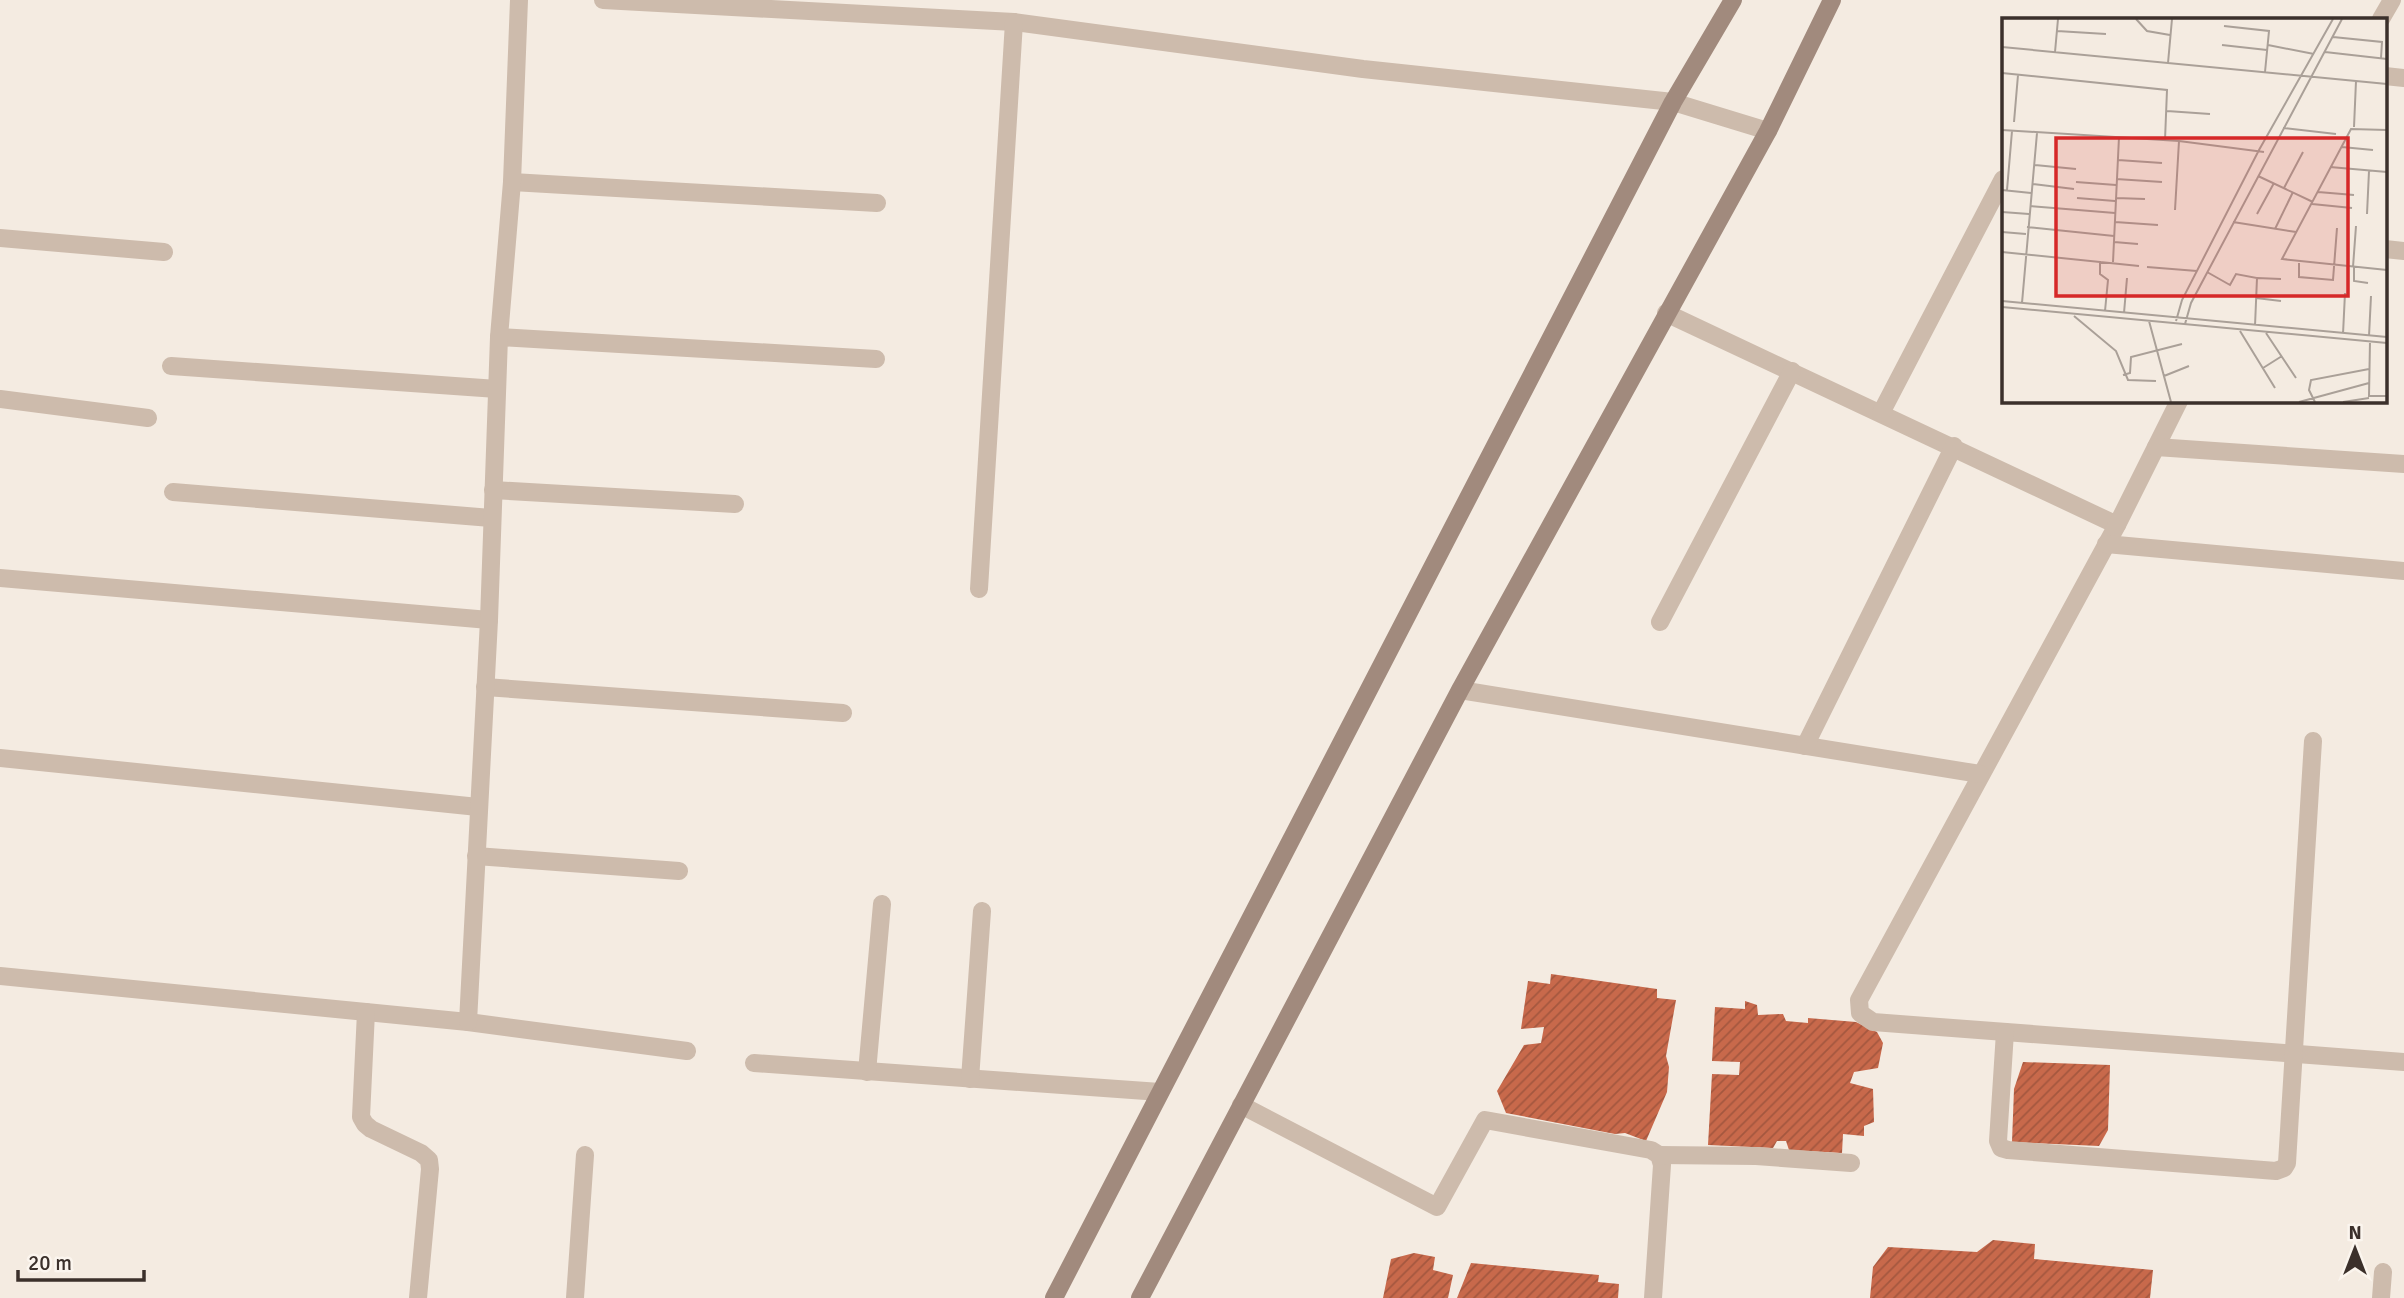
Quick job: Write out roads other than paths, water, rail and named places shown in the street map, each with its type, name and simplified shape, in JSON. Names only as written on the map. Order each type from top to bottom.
[{"type":"street","points":[[468,1022],[489,620],[499,337],[512,182],[519,0]]},
{"type":"street","points":[[603,0],[902,7],[1363,69],[1673,103],[1768,131]]},
{"type":"street","points":[[1054,1298],[1673,103],[1733,0]]},
{"type":"street","points":[[1140,1298],[1460,690],[1768,131],[1832,0]]},
{"type":"street","points":[[2382,18],[2392,0]]},
{"type":"street","points":[[979,589],[1014,22]]},
{"type":"street","points":[[2386,76],[2404,78]]},
{"type":"street","points":[[1881,412],[2002,181]]},
{"type":"street","points":[[512,182],[877,203]]},
{"type":"street","points":[[0,238],[164,252]]},
{"type":"street","points":[[2386,249],[2404,251]]},
{"type":"street","points":[[1666,313],[2118,525]]},
{"type":"street","points":[[499,337],[877,359]]},
{"type":"street","points":[[172,366],[497,389]]},
{"type":"street","points":[[1660,622],[1792,371]]},
{"type":"street","points":[[0,400],[148,418]]},
{"type":"street","points":[[2178,402],[2118,525],[1859,1000],[1860,1013],[1873,1022],[2404,1062]]},
{"type":"street","points":[[1805,746],[1954,446]]},
{"type":"street","points":[[2156,447],[2404,464]]},
{"type":"street","points":[[493,490],[736,504]]},
{"type":"street","points":[[173,492],[491,518]]},
{"type":"street","points":[[2106,544],[2404,571]]},
{"type":"street","points":[[0,578],[489,620]]},
{"type":"street","points":[[485,687],[843,713]]},
{"type":"street","points":[[1460,690],[1980,774]]},
{"type":"street","points":[[2005,1032],[1998,1141],[2001,1148],[2276,1171],[2284,1168],[2287,1163],[2313,741]]},
{"type":"street","points":[[0,758],[478,807]]},
{"type":"street","points":[[476,856],[679,871]]},
{"type":"street","points":[[867,1072],[882,904]]},
{"type":"street","points":[[971,1079],[982,911]]},
{"type":"street","points":[[0,976],[468,1022],[687,1051]]},
{"type":"street","points":[[366,1012],[361,1118],[371,1129],[421,1153],[429,1160],[418,1298]]},
{"type":"street","points":[[754,1063],[1160,1092]]},
{"type":"street","points":[[1241,1105],[1437,1207],[1485,1120],[1651,1150],[1658,1155],[1662,1165],[1653,1298]]},
{"type":"street","points":[[575,1298],[585,1155]]},
{"type":"street","points":[[1658,1155],[1756,1156],[1851,1163]]},
{"type":"street","points":[[2381,1298],[2383,1272]]}]
